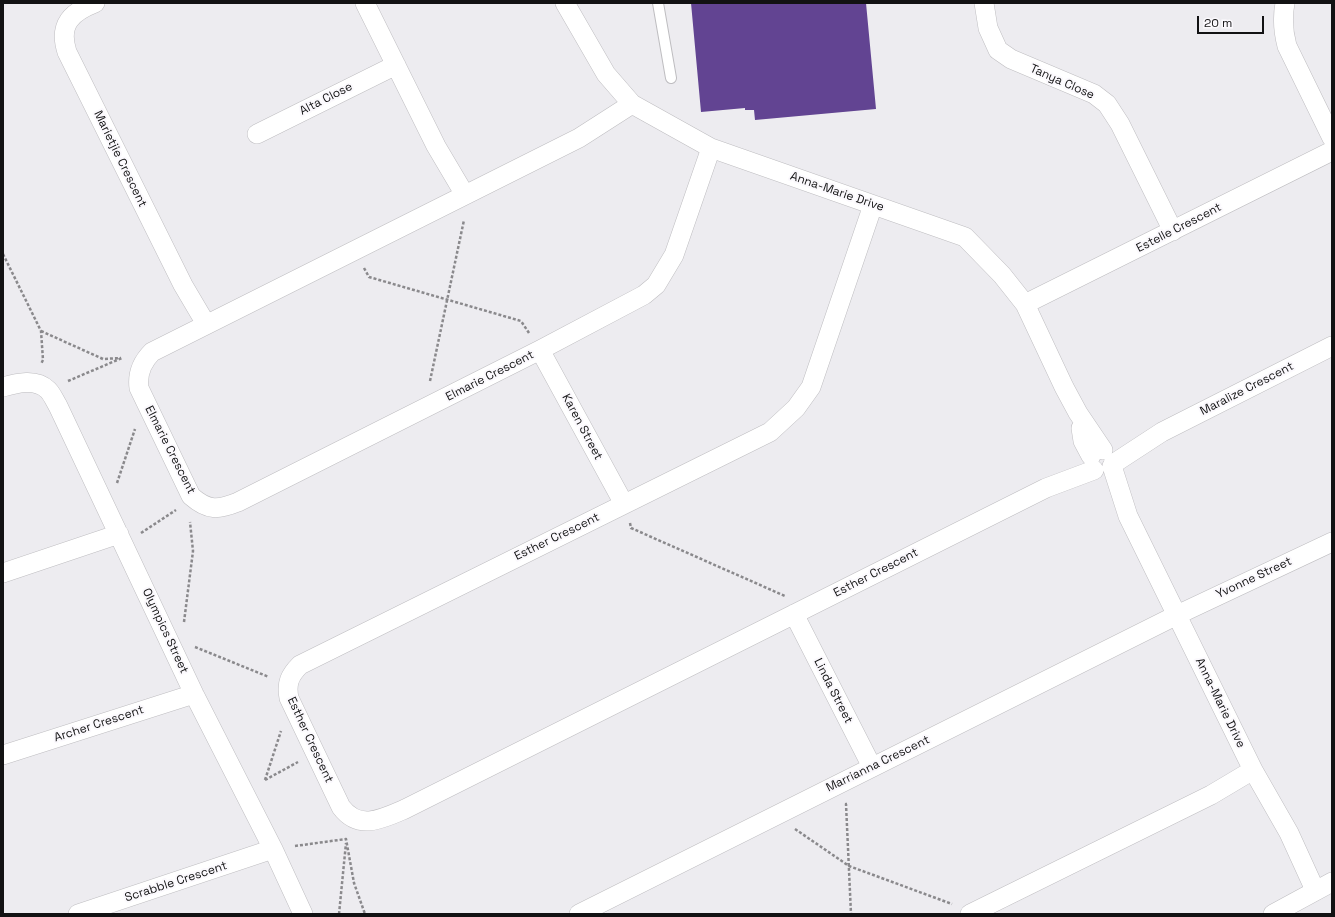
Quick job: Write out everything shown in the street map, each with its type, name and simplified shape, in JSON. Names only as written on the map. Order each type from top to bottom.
[{"type":"street","name":"Marietjie Crescent","points":[[95,3],[80,9],[72,15],[65,26],[64,44],[183,285],[206,324]]},
{"type":"street","points":[[364,3],[460,197]]},
{"type":"street","name":"Anna-Marie Drive","points":[[565,3],[600,65],[632,104],[711,148],[965,237],[1002,275],[1025,304],[1064,387],[1078,413],[1083,441],[1101,461],[1253,770],[1289,833],[1324,886]]},
{"type":"street","name":"Tanya Close","points":[[984,3],[988,28],[998,50],[1011,60],[1094,94],[1106,104],[1120,124],[1173,231]]},
{"type":"street","points":[[1284,3],[1282,15],[1283,31],[1287,46],[1332,138]]},
{"type":"street","name":"Alta Close","points":[[257,134],[396,65]]},
{"type":"street","name":"Elmarie Crescent","points":[[632,104],[580,138],[152,352],[143,362],[138,381],[142,394],[188,490],[200,504],[211,508],[224,508],[238,502],[626,306],[656,285],[674,255],[711,148]]},
{"type":"street","name":"Estelle Crescent","points":[[1025,304],[1332,151]]},
{"type":"street","name":"Esther Crescent","points":[[874,205],[811,387],[796,408],[770,432],[300,665],[291,674],[288,684],[289,698],[344,811],[348,816],[355,820],[365,821],[382,819],[405,809],[1101,461]]},
{"type":"street","name":"Maralize Crescent","points":[[1101,461],[1149,434],[1162,432],[1332,346]]},
{"type":"street","name":"Karen Street","points":[[540,350],[624,504]]},
{"type":"street","points":[[3,387],[40,386]]},
{"type":"street","name":"Olympics Street","points":[[40,386],[70,429],[194,694],[273,849],[303,914]]},
{"type":"street","points":[[3,573],[119,534]]},
{"type":"street","name":"Yvonne Street","points":[[1177,615],[1332,542]]},
{"type":"street","name":"Linda Street","points":[[794,614],[872,767]]},
{"type":"street","name":"Marrianna Crescent","points":[[579,914],[1177,615]]},
{"type":"street","name":"Archer Crescent","points":[[3,755],[194,694]]},
{"type":"street","points":[[964,912],[1211,794],[1253,770]]},
{"type":"street","name":"Scrabble Crescent","points":[[78,914],[273,849]]},
{"type":"street","points":[[1273,914],[1324,886]]},
{"type":"lane","points":[[658,3],[671,78]]},
{"type":"path","points":[[433,404],[428,394],[465,216],[460,197]]},
{"type":"path","points":[[354,250],[370,277],[521,320],[540,350]]},
{"type":"path","points":[[3,254],[41,331],[43,360],[40,386],[123,358],[103,359],[41,331]]},
{"type":"path","points":[[116,486],[135,428]]},
{"type":"path","points":[[119,534],[138,535],[183,506],[200,504]]},
{"type":"path","points":[[173,650],[185,619],[192,558],[189,512],[200,504]]},
{"type":"path","points":[[624,504],[631,528],[784,594],[794,614]]},
{"type":"path","points":[[173,650],[188,644],[288,684]]},
{"type":"path","points":[[265,780],[281,730]]},
{"type":"path","points":[[244,792],[315,752]]},
{"type":"path","points":[[852,914],[846,804],[853,801]]},
{"type":"path","points":[[775,815],[849,866],[953,904],[964,912]]},
{"type":"path","points":[[273,849],[346,838],[365,821]]},
{"type":"path","points":[[339,914],[346,838]]},
{"type":"path","points":[[346,838],[354,883],[365,914]]},
{"type":"building","points":[[691,3],[866,3],[876,109],[755,120],[754,110],[745,110],[745,108],[701,112]]}]
